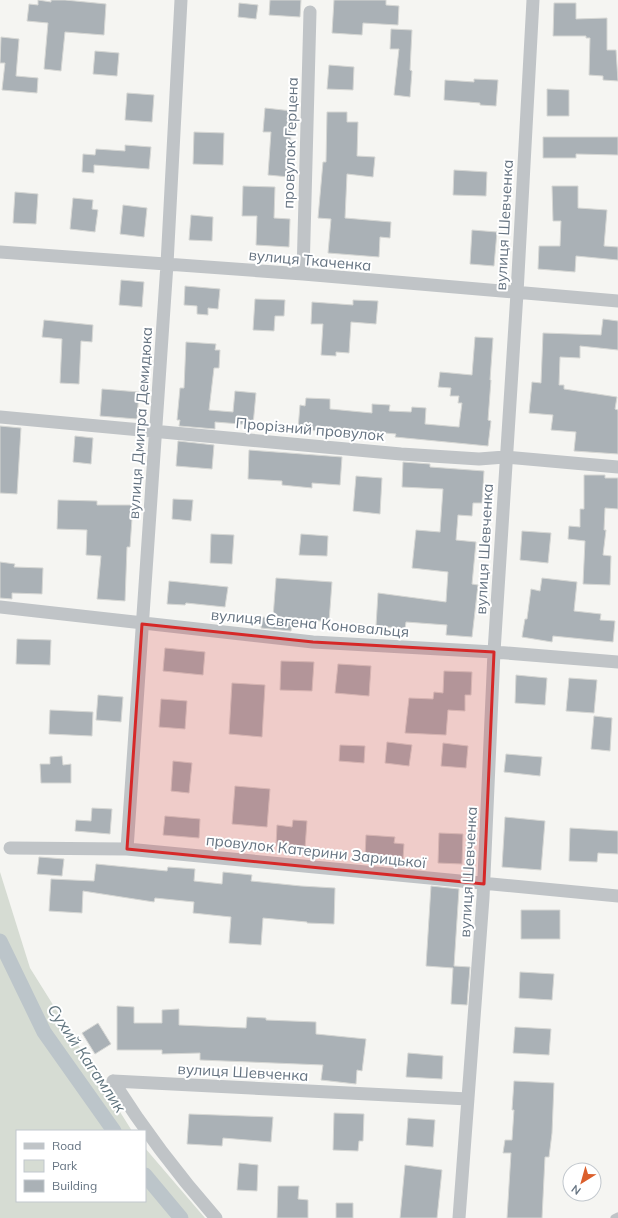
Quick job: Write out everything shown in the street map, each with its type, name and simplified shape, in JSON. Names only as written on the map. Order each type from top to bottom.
[{"type":"street","name":"вулиця Дмитра Демидюка","points":[[127,849],[168,264],[182,0]]},
{"type":"street","name":"вулиця Шевченка","points":[[459,1218],[484,884],[494,652],[505,457],[517,294],[533,0]]},
{"type":"street","name":"провулок Герцена","points":[[303,274],[310,12]]},
{"type":"street","name":"вулиця Ткаченка","points":[[0,252],[303,274],[517,294],[618,301]]},
{"type":"street","name":"Прорізний провулок","points":[[0,417],[408,454],[479,459],[505,457],[618,467]]},
{"type":"street","name":"вулиця Євгена Коновальця","points":[[0,607],[313,642],[494,652],[618,662]]},
{"type":"street","name":"провулок Катерини Зарицької","points":[[10,848],[127,849],[618,896]]},
{"type":"street","name":"вулиця Шевченка","points":[[216,1218],[181,1178],[138,1119],[113,1081],[468,1099]]},
{"type":"lane","points":[[614,1218],[618,1216]]},
{"type":"highlighted area","points":[[142,624],[313,642],[494,652],[484,884],[127,849]]},
{"type":"green space","points":[[0,872],[30,968],[131,1130],[16,1130],[16,1202],[146,1202],[146,1149],[205,1218],[0,1218]]},
{"type":"building","points":[[38,0],[51,2],[51,0],[65,0],[106,4],[104,35],[65,32],[61,71],[44,69],[48,23],[27,21],[29,4],[38,5]]},
{"type":"building","points":[[270,0],[301,0],[300,17],[269,15]]},
{"type":"building","points":[[334,0],[386,0],[386,5],[399,6],[398,25],[363,23],[362,35],[332,33]]},
{"type":"building","points":[[239,3],[258,5],[256,19],[238,17]]},
{"type":"building","points":[[554,3],[576,3],[576,19],[607,18],[607,50],[616,50],[618,81],[603,80],[603,76],[589,75],[590,38],[586,38],[586,36],[553,36]]},
{"type":"building","points":[[391,29],[412,30],[410,70],[412,71],[410,97],[394,95],[399,49],[390,49]]},
{"type":"building","points":[[1,37],[19,39],[16,76],[38,78],[37,93],[2,90],[5,63],[0,63]]},
{"type":"building","points":[[95,51],[119,53],[117,76],[93,74]]},
{"type":"building","points":[[329,65],[354,67],[353,90],[327,89]]},
{"type":"building","points":[[474,79],[498,80],[496,106],[444,100],[445,80],[474,82]]},
{"type":"building","points":[[547,89],[569,90],[569,116],[547,116]]},
{"type":"building","points":[[127,93],[154,95],[152,122],[125,120]]},
{"type":"building","points":[[265,108],[292,111],[289,177],[268,175],[271,132],[263,132]]},
{"type":"building","points":[[327,112],[347,112],[347,122],[358,122],[357,156],[375,157],[373,177],[347,174],[345,218],[391,222],[390,238],[380,237],[379,257],[328,253],[331,219],[318,218],[323,162],[326,162]]},
{"type":"building","points":[[194,132],[224,133],[223,165],[193,164]]},
{"type":"building","points":[[543,137],[618,137],[618,155],[576,154],[576,158],[543,158]]},
{"type":"building","points":[[125,145],[151,147],[149,169],[94,165],[94,173],[82,172],[83,154],[95,155],[96,149],[125,151]]},
{"type":"building","points":[[454,170],[487,172],[486,196],[453,195]]},
{"type":"building","points":[[243,186],[275,187],[274,218],[290,219],[289,247],[256,245],[257,216],[242,216]]},
{"type":"building","points":[[552,186],[578,186],[578,208],[607,210],[604,246],[618,247],[618,260],[576,256],[575,272],[538,269],[539,246],[560,246],[561,221],[553,221]]},
{"type":"building","points":[[15,192],[38,194],[36,224],[13,223]]},
{"type":"building","points":[[73,198],[93,200],[92,209],[98,210],[95,232],[70,229]]},
{"type":"building","points":[[123,205],[147,208],[144,237],[120,234]]},
{"type":"building","points":[[191,215],[213,217],[212,241],[189,240]]},
{"type":"building","points":[[472,230],[497,232],[494,266],[470,264]]},
{"type":"building","points":[[121,280],[144,282],[142,307],[119,305]]},
{"type":"building","points":[[185,286],[220,289],[218,309],[208,308],[208,315],[197,314],[197,306],[184,305]]},
{"type":"building","points":[[255,299],[285,300],[284,316],[275,316],[274,331],[253,330]]},
{"type":"building","points":[[353,300],[378,301],[376,324],[351,322],[349,353],[336,352],[336,356],[321,355],[323,324],[311,324],[312,302],[353,305]]},
{"type":"building","points":[[603,319],[618,321],[618,350],[580,346],[580,358],[560,357],[559,385],[564,385],[564,389],[617,397],[615,409],[618,410],[618,454],[574,451],[576,432],[551,430],[553,415],[529,413],[532,382],[541,383],[543,333],[601,335]]},
{"type":"building","points":[[44,320],[93,325],[92,342],[81,341],[79,384],[60,383],[62,339],[42,337]]},
{"type":"building","points":[[475,337],[493,338],[488,420],[491,421],[488,446],[395,437],[396,434],[328,428],[328,432],[298,429],[300,405],[305,406],[306,398],[330,399],[330,409],[372,413],[372,404],[390,405],[389,411],[411,412],[412,407],[426,408],[425,424],[459,427],[462,403],[458,403],[459,396],[450,396],[451,388],[438,387],[440,372],[472,375]]},
{"type":"building","points":[[186,342],[216,344],[215,350],[220,350],[219,368],[214,368],[209,410],[233,412],[235,391],[256,393],[253,425],[215,422],[215,429],[179,426],[180,420],[177,420],[180,388],[184,388]]},
{"type":"building","points":[[102,389],[139,392],[137,419],[100,416]]},
{"type":"building","points":[[0,426],[21,428],[17,494],[0,493]]},
{"type":"building","points":[[75,436],[93,438],[91,464],[73,462]]},
{"type":"building","points":[[178,441],[214,445],[212,469],[176,466]]},
{"type":"building","points":[[249,450],[342,457],[340,485],[312,483],[312,488],[282,485],[282,481],[248,479]]},
{"type":"building","points":[[403,462],[430,464],[430,467],[484,471],[482,503],[473,503],[472,516],[458,515],[456,540],[476,542],[472,584],[478,585],[472,637],[446,635],[447,625],[406,622],[405,629],[376,626],[378,593],[446,602],[448,572],[412,568],[416,530],[440,532],[443,489],[402,487]]},
{"type":"building","points":[[584,475],[605,475],[605,478],[618,478],[618,509],[605,508],[604,530],[606,530],[603,555],[611,556],[610,585],[583,584],[585,541],[568,539],[569,526],[580,527],[580,509],[584,509]]},
{"type":"building","points":[[356,476],[382,478],[380,514],[353,511]]},
{"type":"building","points":[[173,499],[193,500],[191,521],[172,519]]},
{"type":"building","points":[[58,500],[97,501],[97,505],[133,505],[130,547],[127,547],[125,601],[97,599],[101,556],[86,555],[87,530],[57,529]]},
{"type":"building","points":[[522,531],[551,533],[548,563],[520,560]]},
{"type":"building","points":[[211,534],[234,535],[232,564],[210,563]]},
{"type":"building","points":[[301,534],[328,536],[327,556],[299,555]]},
{"type":"building","points":[[0,562],[15,564],[14,567],[43,568],[42,594],[12,593],[12,599],[0,598]]},
{"type":"building","points":[[276,578],[332,582],[329,622],[292,618],[291,631],[261,628],[262,617],[273,618]]},
{"type":"building","points":[[542,578],[577,582],[574,611],[601,614],[600,620],[615,621],[613,642],[553,636],[552,642],[522,637],[525,619],[527,619],[531,589],[540,591]]},
{"type":"building","points":[[169,581],[228,587],[225,607],[186,603],[185,605],[167,604]]},
{"type":"building","points":[[17,639],[51,640],[50,665],[16,664]]},
{"type":"building","points":[[165,648],[205,652],[203,675],[163,671]]},
{"type":"building","points":[[281,661],[314,662],[312,691],[280,690]]},
{"type":"building","points":[[338,664],[371,666],[369,696],[335,693]]},
{"type":"building","points":[[444,671],[472,672],[471,695],[465,695],[465,711],[448,710],[446,735],[405,733],[409,698],[433,699],[434,692],[443,693]]},
{"type":"building","points":[[516,675],[547,678],[545,705],[515,703]]},
{"type":"building","points":[[569,678],[597,680],[594,713],[566,711]]},
{"type":"building","points":[[232,683],[265,685],[262,737],[229,734]]},
{"type":"building","points":[[98,695],[123,697],[121,722],[96,720]]},
{"type":"building","points":[[161,699],[187,701],[185,729],[159,727]]},
{"type":"building","points":[[50,710],[93,712],[92,736],[49,734]]},
{"type":"building","points":[[594,716],[612,718],[610,751],[591,749]]},
{"type":"building","points":[[387,742],[412,745],[409,766],[385,763]]},
{"type":"building","points":[[443,743],[468,746],[466,768],[441,766]]},
{"type":"building","points":[[340,745],[365,746],[364,763],[339,761]]},
{"type":"building","points":[[506,754],[542,757],[540,776],[504,772]]},
{"type":"building","points":[[62,756],[63,765],[71,764],[71,783],[41,783],[40,764],[50,764],[50,757]]},
{"type":"building","points":[[173,761],[192,763],[189,793],[171,791]]},
{"type":"building","points":[[235,786],[270,789],[267,827],[232,824]]},
{"type":"building","points":[[92,808],[112,809],[110,834],[75,831],[76,820],[91,821]]},
{"type":"building","points":[[165,816],[200,819],[199,838],[163,835]]},
{"type":"building","points":[[505,817],[545,821],[541,870],[502,867]]},
{"type":"building","points":[[293,820],[307,821],[305,848],[276,846],[277,825],[292,827]]},
{"type":"building","points":[[570,828],[618,831],[618,854],[598,853],[597,862],[569,861]]},
{"type":"building","points":[[439,833],[463,834],[462,864],[438,863]]},
{"type":"building","points":[[366,835],[395,837],[394,843],[404,844],[403,859],[365,857]]},
{"type":"building","points":[[39,857],[64,859],[62,876],[37,874]]},
{"type":"building","points":[[96,864],[167,871],[168,867],[195,869],[194,881],[222,884],[223,872],[252,875],[251,881],[335,888],[334,924],[307,923],[263,918],[261,945],[229,943],[231,917],[193,913],[194,902],[155,898],[154,902],[83,891],[82,913],[49,911],[51,879],[94,881]]},
{"type":"building","points":[[431,886],[459,889],[454,966],[470,967],[467,1005],[451,1004],[453,968],[426,966]]},
{"type":"building","points":[[521,910],[560,910],[560,939],[521,939]]},
{"type":"building","points":[[520,972],[554,974],[552,1000],[519,998]]},
{"type":"building","points":[[117,1006],[134,1007],[134,1023],[162,1023],[162,1010],[179,1009],[179,1025],[246,1028],[247,1017],[266,1018],[266,1020],[316,1022],[316,1034],[366,1039],[362,1071],[357,1070],[356,1084],[321,1080],[323,1065],[200,1060],[200,1053],[162,1054],[162,1050],[117,1050]]},
{"type":"building","points":[[98,1023],[111,1044],[95,1054],[82,1033]]},
{"type":"building","points":[[515,1027],[551,1029],[549,1055],[513,1053]]},
{"type":"building","points":[[408,1053],[443,1056],[442,1079],[406,1077]]},
{"type":"building","points":[[514,1081],[554,1083],[552,1133],[549,1157],[545,1157],[542,1218],[507,1218],[511,1153],[503,1153],[505,1140],[512,1140]]},
{"type":"building","points":[[334,1113],[364,1114],[363,1141],[359,1141],[358,1151],[333,1150]]},
{"type":"building","points":[[189,1114],[273,1117],[271,1142],[223,1138],[222,1146],[187,1144]]},
{"type":"building","points":[[408,1118],[435,1120],[433,1147],[406,1145]]},
{"type":"building","points":[[239,1163],[258,1165],[257,1191],[237,1190]]},
{"type":"building","points":[[405,1165],[442,1170],[437,1218],[400,1218]]},
{"type":"building","points":[[278,1186],[299,1186],[298,1199],[308,1200],[308,1218],[277,1218]]},
{"type":"building","points":[[336,1203],[353,1203],[353,1218],[336,1218]]},
{"type":"waterway","name":"Сухий Кагамлик","points":[[0,941],[44,1032],[113,1130]]},
{"type":"waterway","name":"Сухий Кагамлик","points":[[146,1176],[181,1218]]}]
